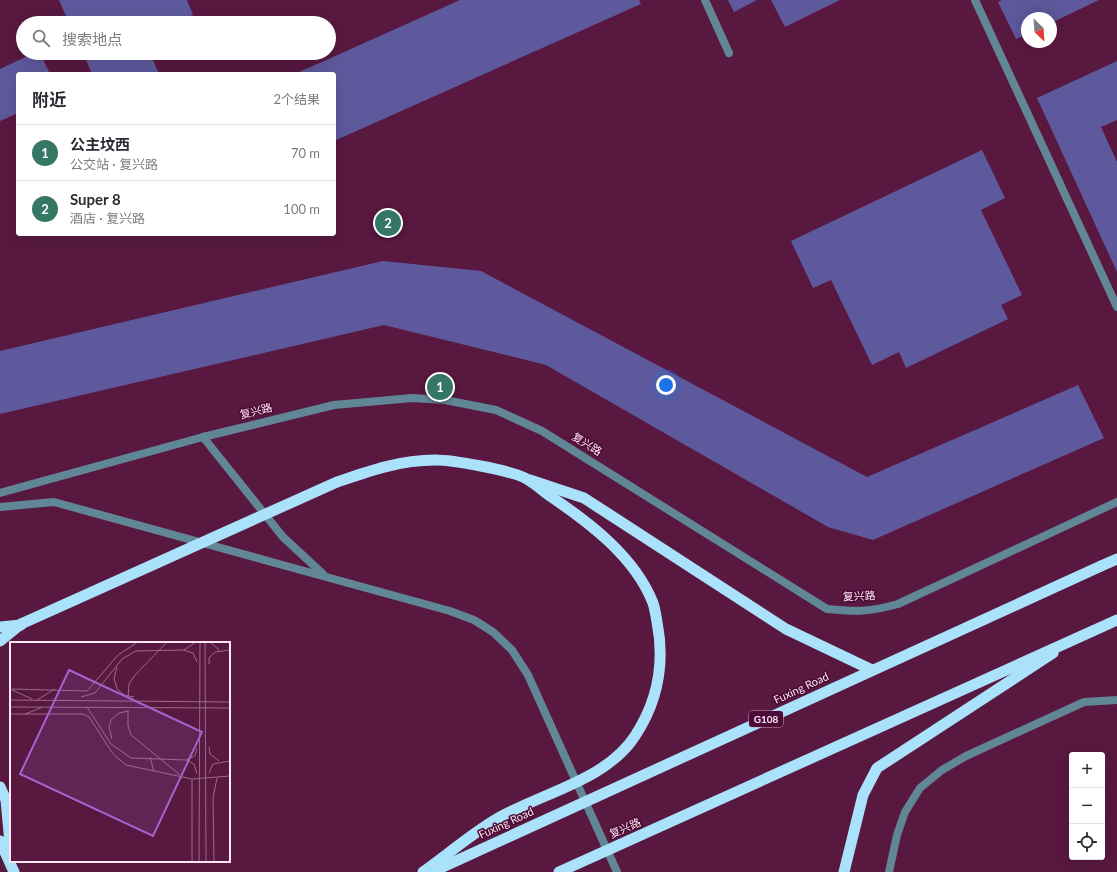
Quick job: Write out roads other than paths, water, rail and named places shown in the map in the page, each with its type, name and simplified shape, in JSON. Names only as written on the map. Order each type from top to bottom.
[{"type":"highway","points":[[0,641],[21,624],[337,482],[380,468],[407,462],[436,460],[466,464],[524,478],[584,498],[786,629],[872,670]]},
{"type":"highway","points":[[423,872],[496,820],[604,768],[618,756],[636,735],[650,710],[658,687],[661,662],[660,634],[653,604],[638,576],[617,550],[592,527],[524,478]]},
{"type":"highway","name":"Fuxing Road","points":[[431,872],[1117,559]]},
{"type":"highway","name":"复兴路","points":[[559,872],[1117,620]]},
{"type":"highway","points":[[0,627],[21,624]]},
{"type":"highway","points":[[844,872],[863,795],[878,768],[1070,641]]},
{"type":"highway","points":[[0,787],[6,800],[10,843]]},
{"type":"highway","points":[[0,841],[10,861]]},
{"type":"street","points":[[705,0],[729,52]]},
{"type":"street","points":[[975,0],[1117,307]]},
{"type":"street","name":"复兴路","points":[[0,493],[203,437],[334,405],[412,398],[445,400],[496,410],[542,431],[827,609],[848,611],[874,611],[898,604],[1117,502]]},
{"type":"street","points":[[203,437],[283,538],[326,576]]},
{"type":"street","points":[[0,507],[54,502],[450,611],[468,618],[494,632],[512,650],[528,675],[617,872]]},
{"type":"street","points":[[889,872],[897,835],[905,812],[920,788],[942,770],[966,756],[1084,702],[1117,700]]},
{"type":"place","name":"Super 8","points":[[388,223]]},
{"type":"place","name":"公主坟西","points":[[440,387]]}]
